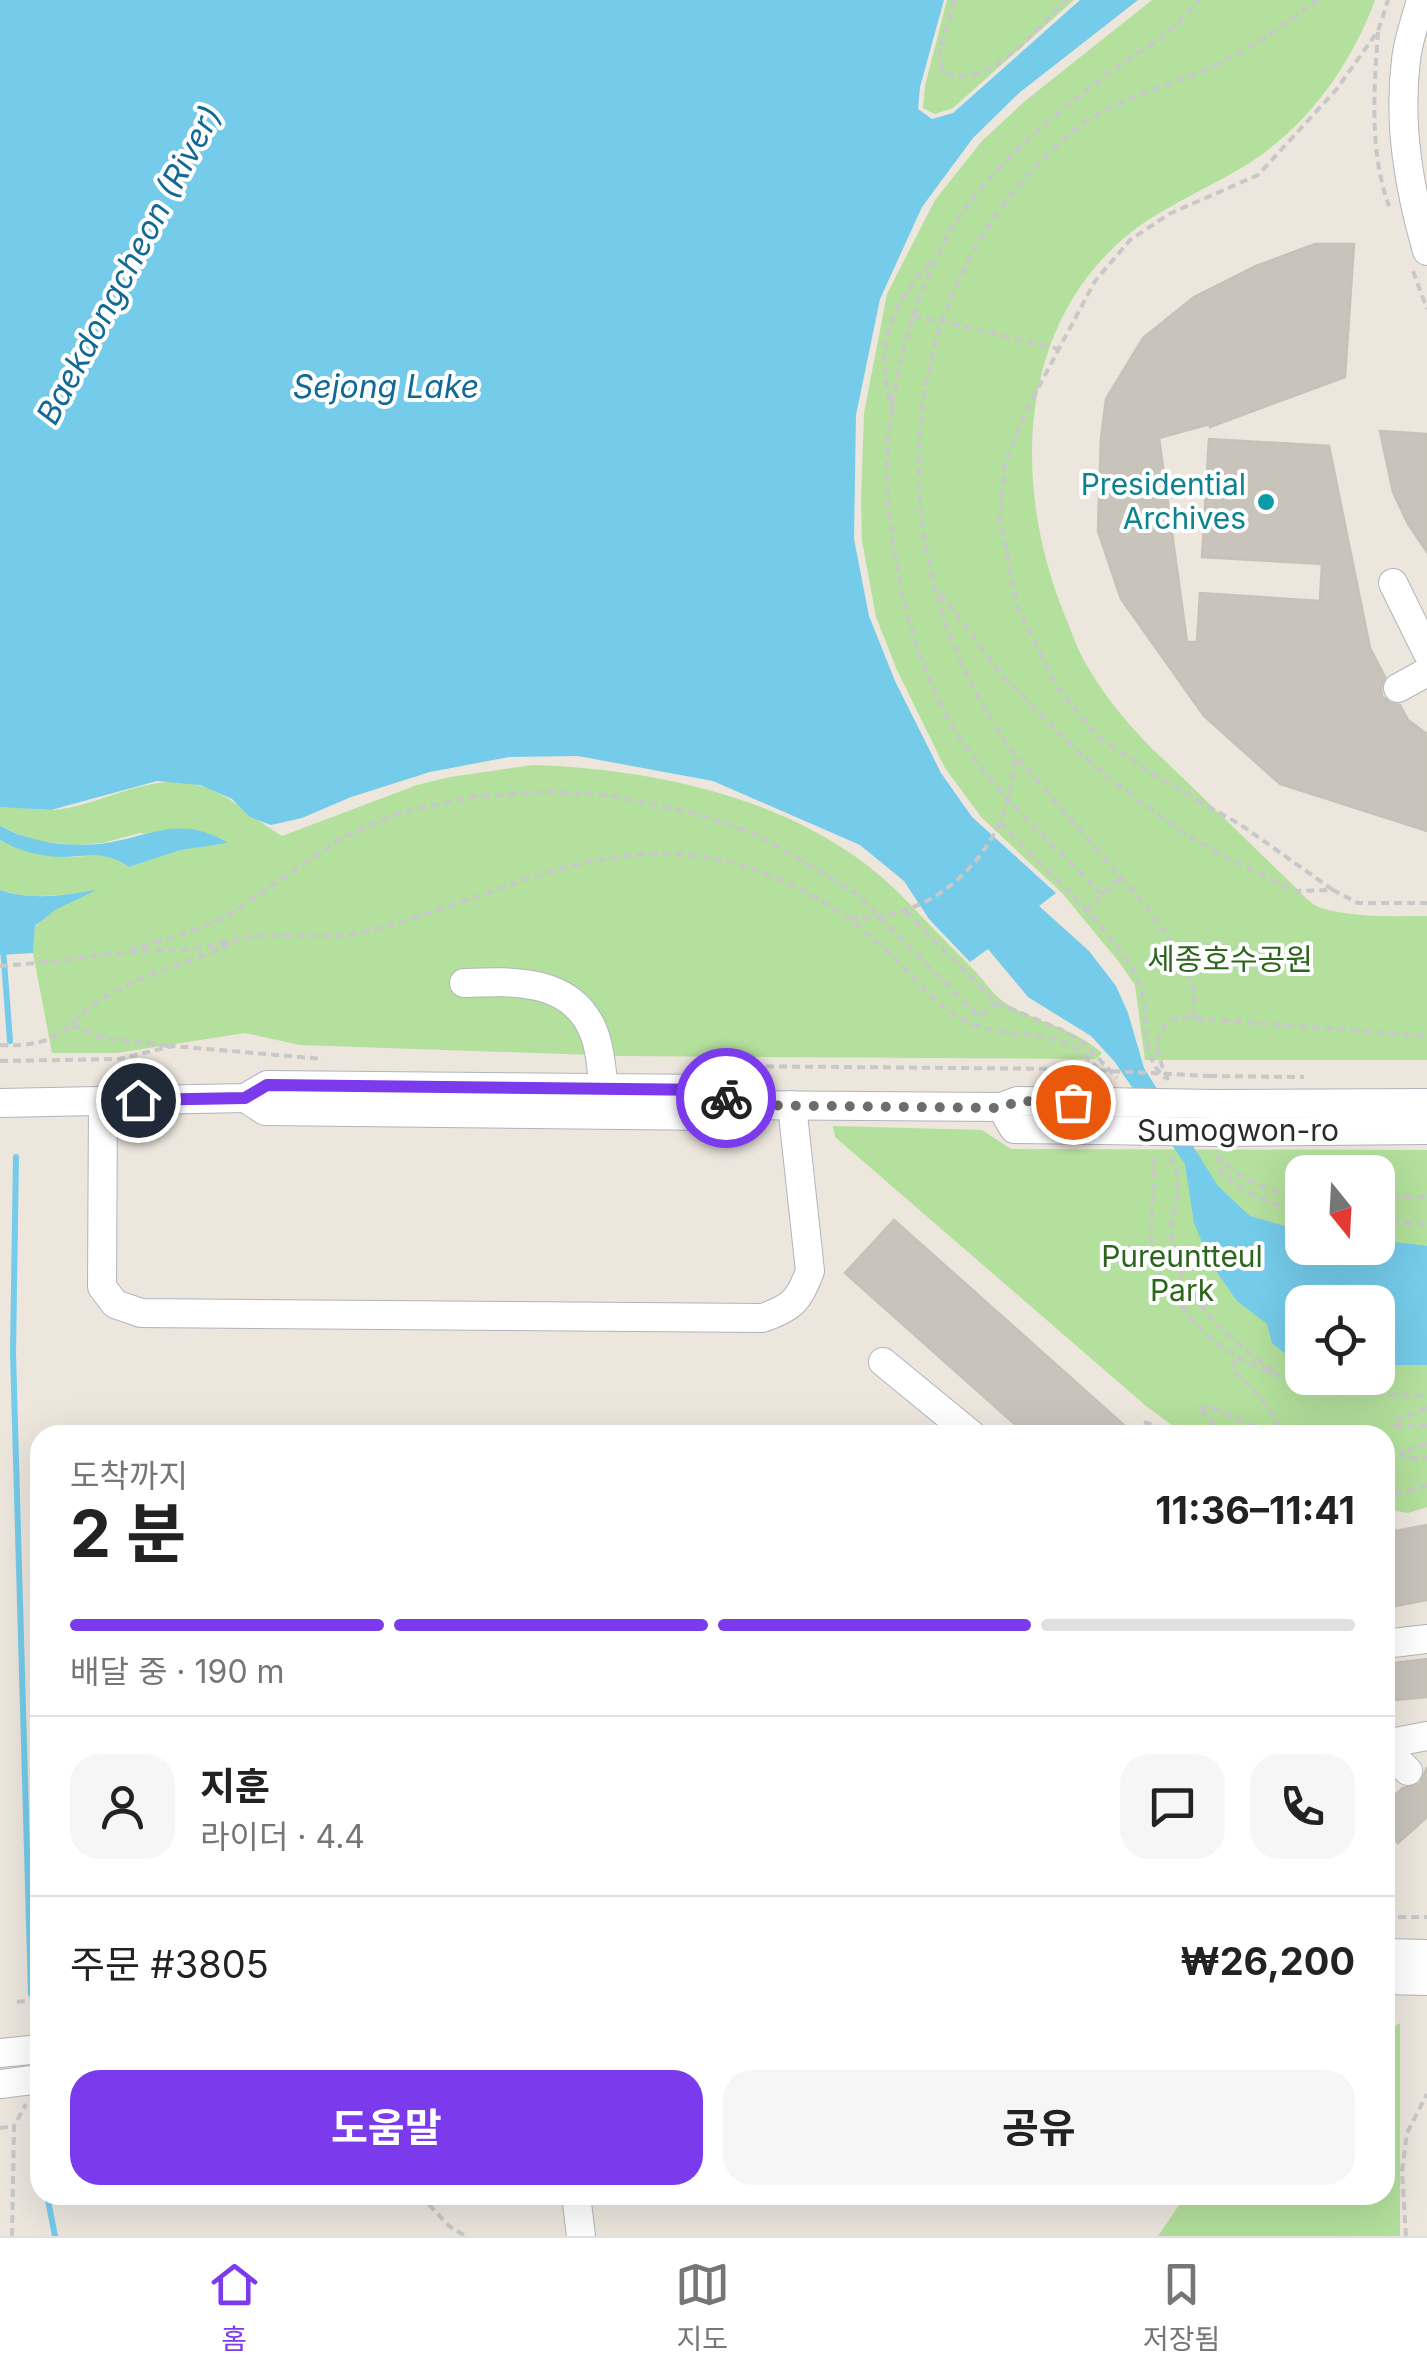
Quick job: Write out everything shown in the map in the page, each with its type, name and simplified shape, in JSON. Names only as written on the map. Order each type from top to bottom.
[{"type":"street","points":[[1421,0],[1406,58],[1403,137],[1414,206],[1427,250]]},
{"type":"street","points":[[1392,583],[1427,652]]},
{"type":"street","points":[[1398,688],[1427,672]]},
{"type":"street","points":[[464,983],[525,982],[550,988],[569,1000],[582,1012],[596,1038],[604,1088]]},
{"type":"street","name":"Sumogwon-ro","points":[[0,1103],[245,1098],[267,1085],[714,1090],[736,1105]]},
{"type":"street","name":"Sumogwon-ro","points":[[245,1098],[266,1112],[714,1116],[736,1105],[1002,1108],[1014,1129],[1105,1108],[1212,1090],[1427,1103]]},
{"type":"street","points":[[102,1100],[102,1287],[115,1304],[141,1312],[742,1318],[762,1318],[787,1310],[802,1293],[810,1272],[792,1105]]},
{"type":"street","name":"Sumogwon-ro","points":[[1105,1108],[1214,1144],[1427,1130]]},
{"type":"street","points":[[884,1362],[960,1425]]},
{"type":"street","points":[[1395,1643],[1427,1640]]},
{"type":"street","points":[[1395,1744],[1427,1736]]},
{"type":"street","points":[[1395,1757],[1408,1771]]},
{"type":"street","points":[[1395,1953],[1427,1954]]},
{"type":"street","points":[[1395,1980],[1427,1981]]},
{"type":"street","points":[[0,2054],[30,2050]]},
{"type":"street","points":[[0,2084],[30,2080]]},
{"type":"street","points":[[577,2205],[580,2236]]},
{"type":"path","points":[[955,0],[940,52],[943,72],[953,77],[972,77],[996,66],[1067,0]]},
{"type":"path","points":[[893,414],[883,362],[901,296],[933,258],[974,195],[1017,150],[1120,64],[1167,33],[1199,0]]},
{"type":"path","points":[[1194,1018],[1195,994],[1188,971],[1170,940],[1015,755],[972,684],[937,589],[922,520],[920,414],[929,361],[963,268],[986,227],[1022,182],[1073,131],[1114,107],[1215,65],[1264,38],[1317,0]]},
{"type":"path","points":[[1388,0],[1378,31],[1336,90],[1258,175],[1169,214],[1130,240],[1095,280],[1028,407],[1005,463],[1000,517],[1017,606],[1056,685],[1096,736],[1358,903],[1427,903]]},
{"type":"path","points":[[933,258],[912,317],[893,414],[887,496],[906,604],[924,662],[950,721],[977,763],[1102,894]]},
{"type":"path","points":[[912,317],[1059,349]]},
{"type":"path","points":[[937,589],[1000,673],[1061,736],[1110,779],[1184,833],[1225,857],[1296,891],[1333,890]]},
{"type":"path","points":[[849,918],[880,918],[915,907],[965,875],[984,853],[999,825],[1009,800],[1015,755]]},
{"type":"path","points":[[115,954],[224,918],[307,860],[378,820],[470,796],[546,792],[608,795],[694,812],[753,833],[858,895],[979,1017],[997,1003]]},
{"type":"path","points":[[999,825],[1086,912],[1137,977],[1144,996],[1147,1047],[1154,1068],[1170,1082],[1156,1046],[1159,1032],[1178,1017],[1427,1036]]},
{"type":"path","points":[[0,966],[197,949],[246,937],[328,936],[367,931],[575,863],[616,854],[689,854],[758,870],[823,900],[893,956],[936,1002],[960,1018],[984,1028],[1066,1040],[1094,1062],[1105,1108]]},
{"type":"path","points":[[1086,912],[1120,876]]},
{"type":"path","points":[[0,1045],[28,1046],[58,1037],[104,995],[246,937]]},
{"type":"path","points":[[70,1025],[105,1038],[173,1046]]},
{"type":"path","points":[[1073,1069],[1212,1090]]},
{"type":"path","points":[[1214,1144],[1235,1174],[1264,1188],[1285,1192]]},
{"type":"path","points":[[1214,1144],[1220,1173],[1243,1192],[1285,1208]]},
{"type":"path","points":[[1152,1158],[1152,1250],[1161,1275],[1201,1332],[1237,1357],[1297,1381],[1332,1389],[1427,1395]]},
{"type":"path","points":[[1395,1198],[1427,1198]]},
{"type":"path","points":[[1395,1223],[1427,1224]]},
{"type":"path","points":[[1237,1357],[1232,1368],[1279,1425]]},
{"type":"path","points":[[1215,1425],[1198,1407],[1211,1407],[1251,1425]]},
{"type":"path","points":[[1427,1408],[1394,1420],[1395,1425],[1427,1425]]},
{"type":"path","points":[[1144,1422],[1153,1425]]},
{"type":"path","points":[[1427,1444],[1401,1452],[1406,1458],[1427,1458]]},
{"type":"path","points":[[1395,1494],[1427,1486]]},
{"type":"path","points":[[1395,1917],[1427,1917]]},
{"type":"path","points":[[17,2002],[30,2000]]},
{"type":"path","points":[[1406,2236],[1402,2171],[1407,2132],[1427,2094]]},
{"type":"path","points":[[12,2236],[14,2126],[30,2102]]},
{"type":"path","points":[[0,2128],[14,2126]]},
{"type":"path","points":[[429,2205],[465,2236]]},
{"type":"green space","points":[[947,0],[1074,0],[953,108],[935,114],[923,108],[925,86]]},
{"type":"green space","name":"세종호수공원","points":[[1152,0],[1375,0],[1352,50],[1304,117],[1264,153],[1151,218],[1124,238],[1088,276],[1061,320],[1044,366],[1034,416],[1032,467],[1037,518],[1048,568],[1080,652],[1111,702],[1151,748],[1308,899],[1321,908],[1347,913],[1427,916],[1427,1060],[1145,1060],[1135,985],[1062,893],[982,818],[945,768],[876,617],[862,541],[861,499],[864,413],[887,294],[935,200],[982,141],[1025,101]]},
{"type":"green space","name":"세종호수공원","points":[[533,765],[680,783],[776,813],[821,835],[863,862],[900,894],[1003,1001],[1079,1037],[1102,1053],[1096,1059],[622,1056],[300,1045],[245,1033],[117,1053],[52,1053],[33,953],[35,927],[54,910],[93,892],[35,896],[0,890],[0,840],[45,855],[104,856],[129,867],[181,850],[227,843],[140,833],[103,843],[75,845],[32,840],[0,826],[0,807],[54,810],[147,785],[185,783],[225,797],[282,836],[417,785]]},
{"type":"green space","name":"Pureuntteul Park","points":[[833,1126],[982,1130],[1011,1149],[1427,1150],[1427,1507],[1408,1513],[1395,1511],[1395,1425],[1172,1425],[835,1137]]},
{"type":"green space","points":[[1400,2023],[1400,2236],[1158,2236],[1179,2205],[1395,2205],[1395,2026]]},
{"type":"water","name":"Sejong Lake","points":[[0,0],[944,0],[920,87],[918,109],[932,119],[953,113],[1080,0],[1138,0],[1019,93],[973,138],[922,207],[880,299],[856,415],[854,539],[869,616],[895,681],[941,773],[972,817],[1056,893],[1039,906],[1089,951],[1116,986],[1144,1068],[1218,1186],[1250,1216],[1285,1226],[1285,1265],[1395,1265],[1395,1242],[1427,1246],[1427,1365],[1395,1365],[1395,1285],[1285,1285],[1285,1353],[1272,1343],[1267,1324],[1237,1301],[1211,1264],[1194,1223],[1185,1164],[1114,1061],[1091,1036],[1028,997],[988,949],[970,962],[929,919],[904,881],[860,845],[713,781],[578,756],[509,757],[430,772],[351,797],[302,818],[271,825],[250,817],[232,799],[200,785],[157,781],[51,810],[0,807]]},
{"type":"water","points":[[0,826],[36,840],[73,845],[179,829],[210,834],[228,843],[181,850],[129,867],[104,856],[53,856],[22,850],[0,840]]},
{"type":"water","points":[[0,890],[36,896],[97,890],[55,910],[35,926],[33,953],[0,955]]},
{"type":"building","points":[[1315,244],[1354,244],[1345,377],[1210,427],[1159,438],[1187,642],[1197,642],[1200,593],[1320,601],[1322,564],[1202,557],[1209,439],[1329,446],[1370,648],[1385,677],[1382,696],[1400,705],[1408,720],[1427,734],[1427,831],[1280,784],[1204,716],[1121,599],[1098,531],[1106,399],[1143,338],[1194,297],[1256,266]]},
{"type":"building","points":[[1380,431],[1427,434],[1427,552],[1393,492]]},
{"type":"building","points":[[894,1220],[1124,1425],[1016,1425],[845,1273]]},
{"type":"building","points":[[1427,1525],[1427,1600],[1395,1606],[1395,1531]]},
{"type":"building","points":[[1427,1659],[1427,1697],[1395,1700],[1395,1663]]},
{"type":"building","points":[[1427,1767],[1427,1817],[1398,1843],[1395,1795],[1403,1788],[1420,1784]]},
{"type":"waterway","name":"Baekdongcheon (River)","points":[[3,948],[10,1041]]},
{"type":"waterway","points":[[16,1157],[13,1353],[30,1958]]},
{"type":"waterway","points":[[49,2205],[55,2236]]},
{"type":"way so far","points":[[726,1098],[736,1105],[1002,1108],[1018,1101],[1073,1102]]},
{"type":"place","name":"Presidential Archives","points":[[1266,502]]},
{"type":"route","points":[[138,1100],[245,1098],[267,1085],[714,1090],[726,1098]]}]
